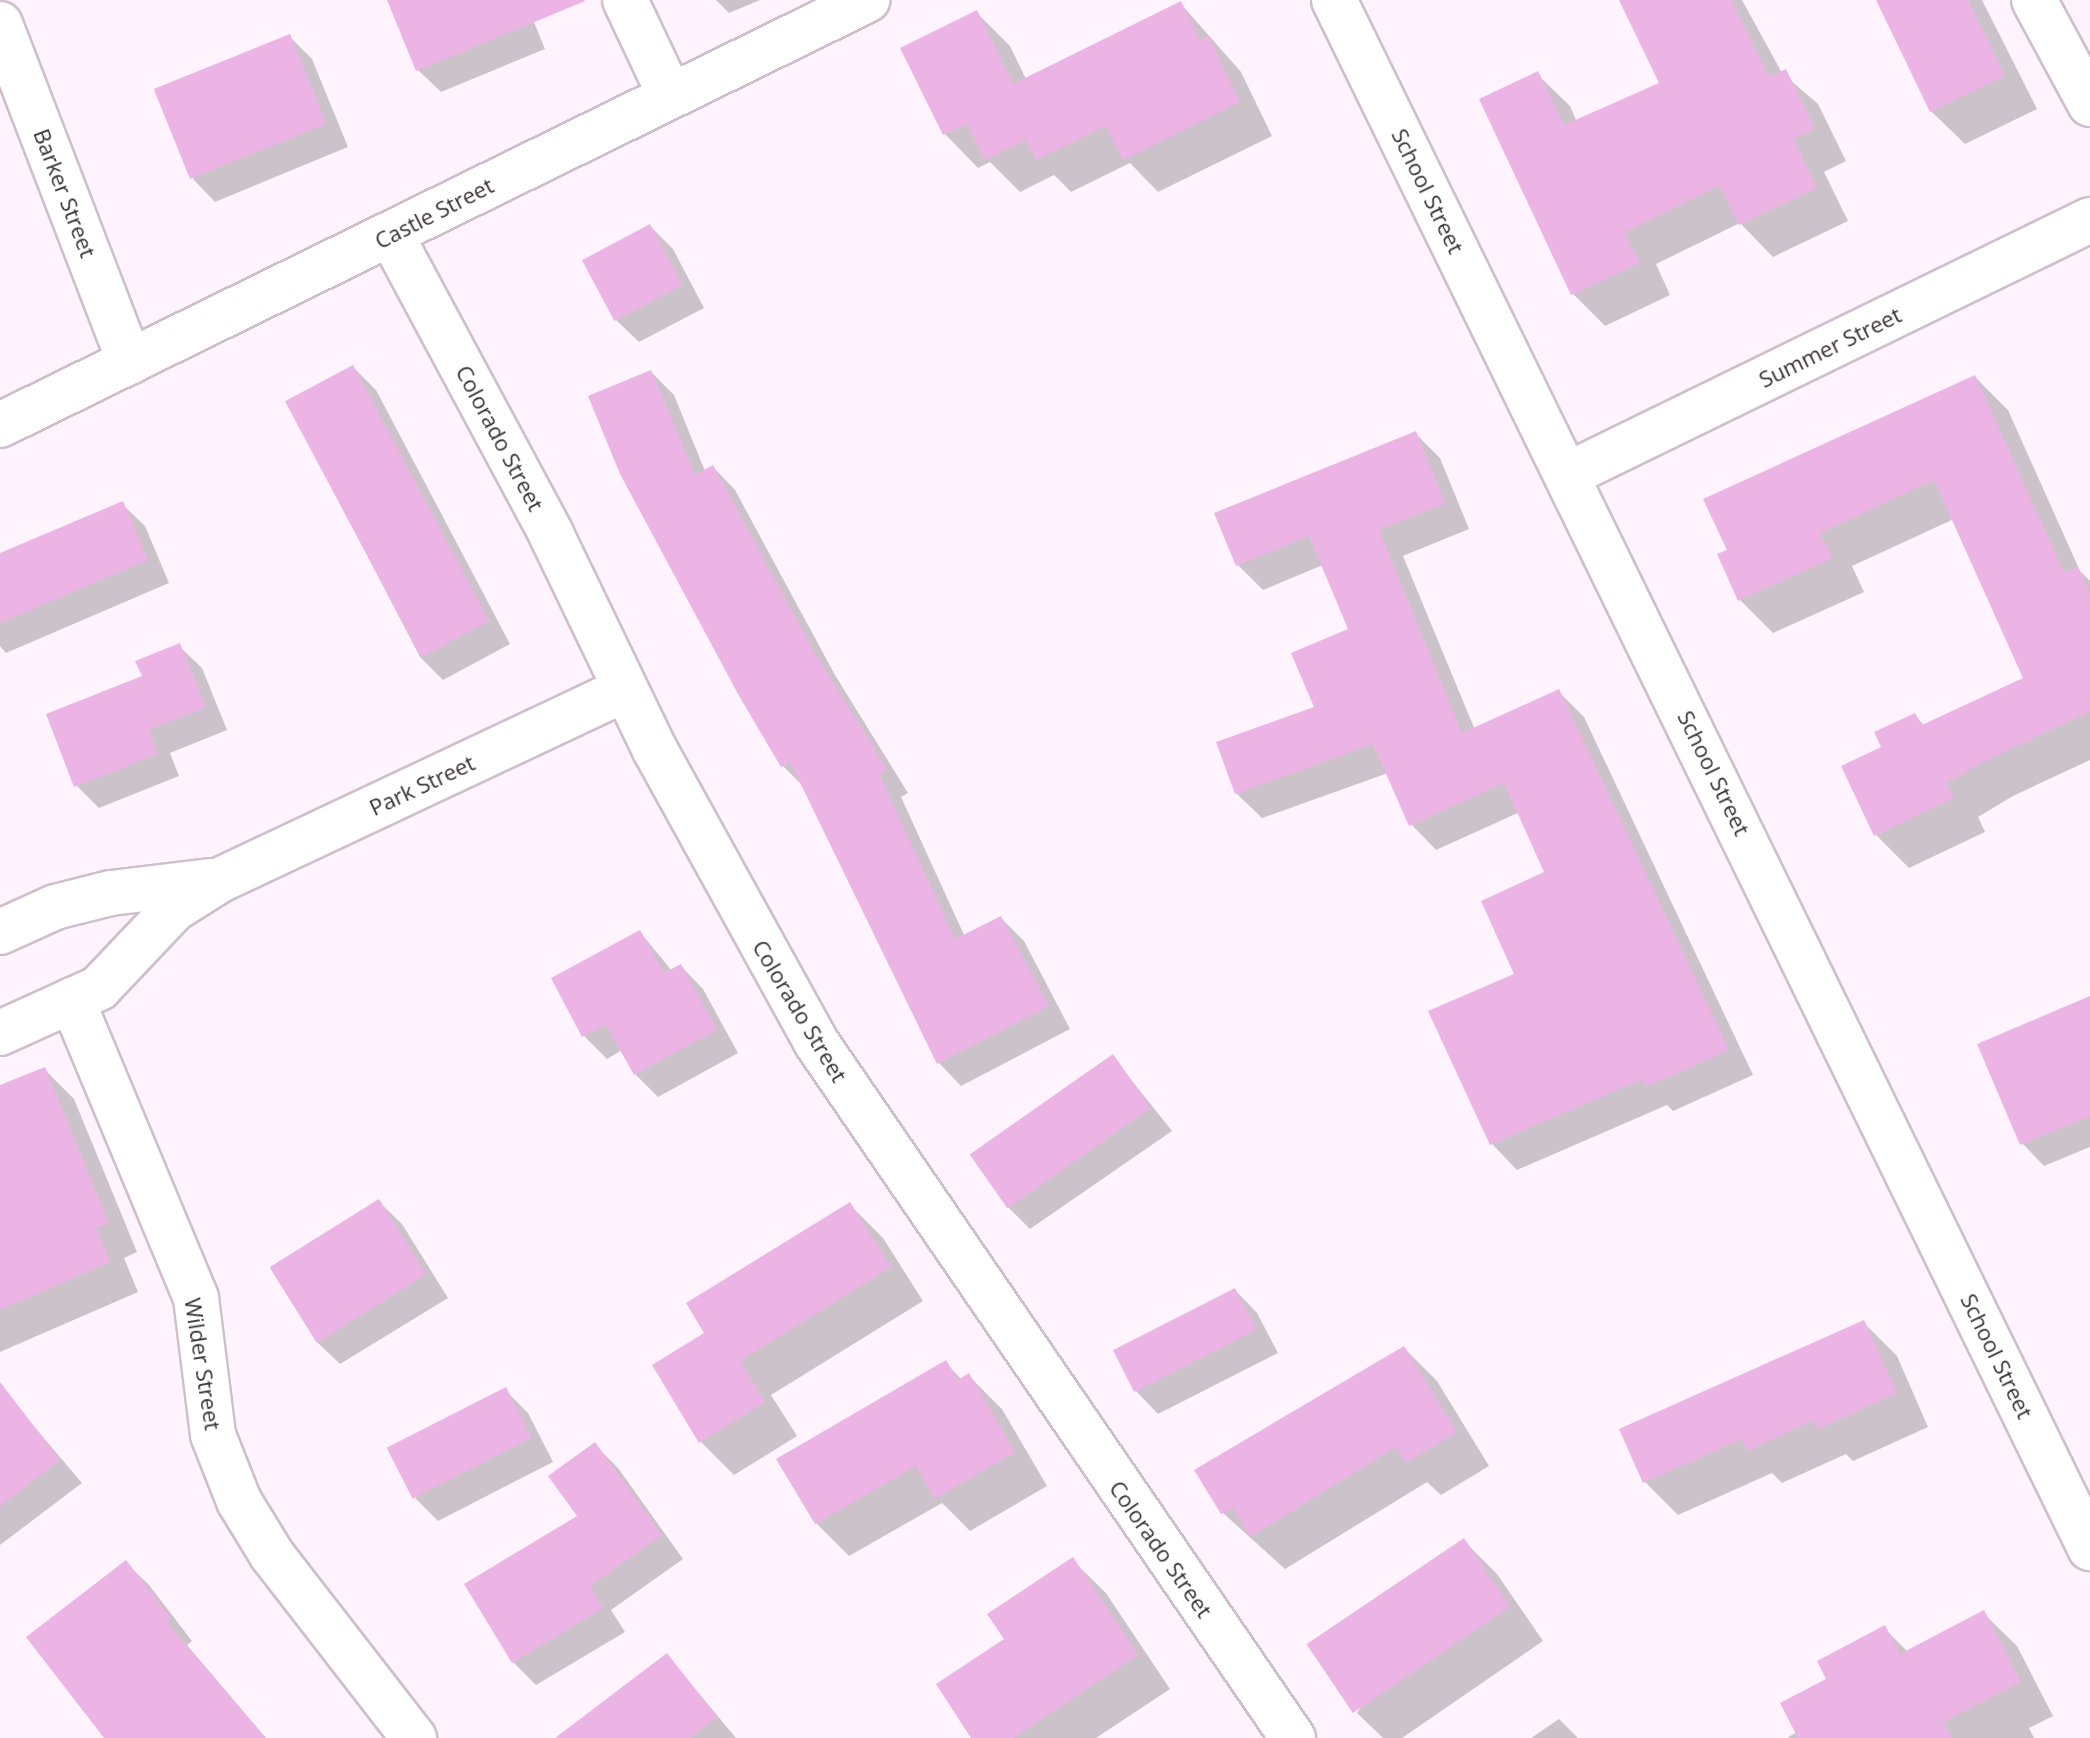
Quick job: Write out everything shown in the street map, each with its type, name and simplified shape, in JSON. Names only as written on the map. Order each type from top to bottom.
[{"type":"street","points":[[625,0],[670,95]]},
{"type":"street","name":"Castle Street","points":[[0,425],[867,0]]},
{"type":"street","name":"School Street","points":[[1334,0],[1569,474],[2090,1548]]},
{"type":"street","points":[[2034,0],[2090,104]]},
{"type":"street","name":"Barker Street","points":[[0,24],[130,362]]},
{"type":"street","name":"Summer Street","points":[[1569,474],[2090,220]]},
{"type":"street","name":"Colorado Street","points":[[391,235],[551,534],[624,690],[816,1042],[1293,1738]]},
{"type":"street","name":"Park Street","points":[[0,1033],[99,988],[174,909],[220,880],[624,690]]},
{"type":"street","name":"Park Street","points":[[0,932],[55,907],[111,893],[220,880]]},
{"type":"street","name":"Wilder Street","points":[[72,1000],[196,1298],[213,1435],[239,1501],[272,1555],[414,1738]]},
{"type":"building","points":[[387,0],[584,0],[585,1],[416,71]]},
{"type":"building","points":[[1619,0],[1731,0],[1769,77],[1786,69],[1815,129],[1793,139],[1817,188],[1739,225],[1719,186],[1625,232],[1640,263],[1571,295],[1479,99],[1538,71],[1564,125],[1659,83]]},
{"type":"building","points":[[1876,0],[1968,0],[2005,76],[1930,112]]},
{"type":"building","points":[[1181,1],[1200,40],[1208,36],[1240,102],[1123,160],[1106,126],[1036,160],[1026,140],[985,160],[967,124],[943,135],[900,48],[977,10],[1013,84]]},
{"type":"building","points":[[290,34],[326,124],[190,179],[154,89]]},
{"type":"building","points":[[650,224],[682,285],[614,321],[582,260]]},
{"type":"building","points":[[353,365],[489,621],[421,657],[285,401]]},
{"type":"building","points":[[651,370],[695,475],[713,465],[813,650],[887,769],[879,774],[955,939],[1001,916],[1049,1006],[937,1064],[790,762],[781,767],[738,694],[620,474],[588,396]]},
{"type":"building","points":[[1975,375],[2064,573],[2078,567],[2090,594],[2090,711],[1946,783],[1954,798],[1874,836],[1841,766],[1881,747],[1874,732],[1915,713],[1922,725],[2023,678],[1934,480],[1820,533],[1832,558],[1738,601],[1717,554],[1727,550],[1703,499]]},
{"type":"building","points":[[1416,431],[1445,503],[1379,530],[1462,733],[1559,689],[1729,1050],[1646,1087],[1643,1079],[1490,1145],[1428,1011],[1514,974],[1481,901],[1544,872],[1504,783],[1409,826],[1373,744],[1235,794],[1216,742],[1314,707],[1291,653],[1348,629],[1309,536],[1236,566],[1214,513]]},
{"type":"building","points":[[123,501],[148,560],[0,623],[0,553]]},
{"type":"building","points":[[180,643],[206,707],[149,730],[158,754],[74,787],[46,714],[142,676],[135,661]]},
{"type":"building","points":[[640,930],[664,973],[681,964],[717,1030],[634,1075],[606,1025],[582,1037],[551,978]]},
{"type":"building","points":[[2090,996],[2090,1116],[2020,1145],[1977,1044]]},
{"type":"building","points":[[1113,1054],[1151,1108],[1008,1208],[970,1154]]},
{"type":"building","points":[[45,1067],[109,1223],[96,1228],[110,1262],[0,1310],[0,1085]]},
{"type":"building","points":[[379,1199],[426,1274],[317,1343],[270,1267]]},
{"type":"building","points":[[850,1202],[891,1267],[740,1361],[765,1402],[699,1443],[652,1365],[704,1333],[686,1303]]},
{"type":"building","points":[[1235,1288],[1256,1330],[1134,1392],[1113,1350]]},
{"type":"building","points":[[1864,1320],[1897,1393],[1818,1429],[1814,1420],[1747,1451],[1742,1439],[1643,1483],[1619,1429]]},
{"type":"building","points":[[1404,1346],[1457,1432],[1406,1463],[1396,1447],[1250,1537],[1233,1508],[1221,1514],[1194,1470]]},
{"type":"building","points":[[946,1360],[958,1380],[969,1373],[1015,1452],[935,1499],[916,1466],[815,1524],[776,1459]]},
{"type":"building","points":[[0,1382],[60,1460],[0,1506]]},
{"type":"building","points":[[506,1387],[532,1438],[412,1499],[387,1448]]},
{"type":"building","points":[[595,1442],[662,1535],[590,1586],[603,1608],[512,1663],[464,1584],[577,1516],[548,1476]]},
{"type":"building","points":[[1464,1538],[1510,1607],[1353,1713],[1306,1644]]},
{"type":"building","points":[[1073,1557],[1138,1655],[1013,1738],[971,1738],[936,1684],[1004,1639],[987,1614]]},
{"type":"building","points":[[126,1560],[171,1618],[166,1621],[265,1738],[104,1738],[26,1637]]},
{"type":"building","points":[[1984,1610],[2021,1682],[1943,1722],[1952,1738],[1798,1738],[1780,1703],[1826,1679],[1817,1661],[1885,1625],[1900,1654]]},
{"type":"building","points":[[667,1653],[717,1717],[690,1738],[555,1738]]}]
